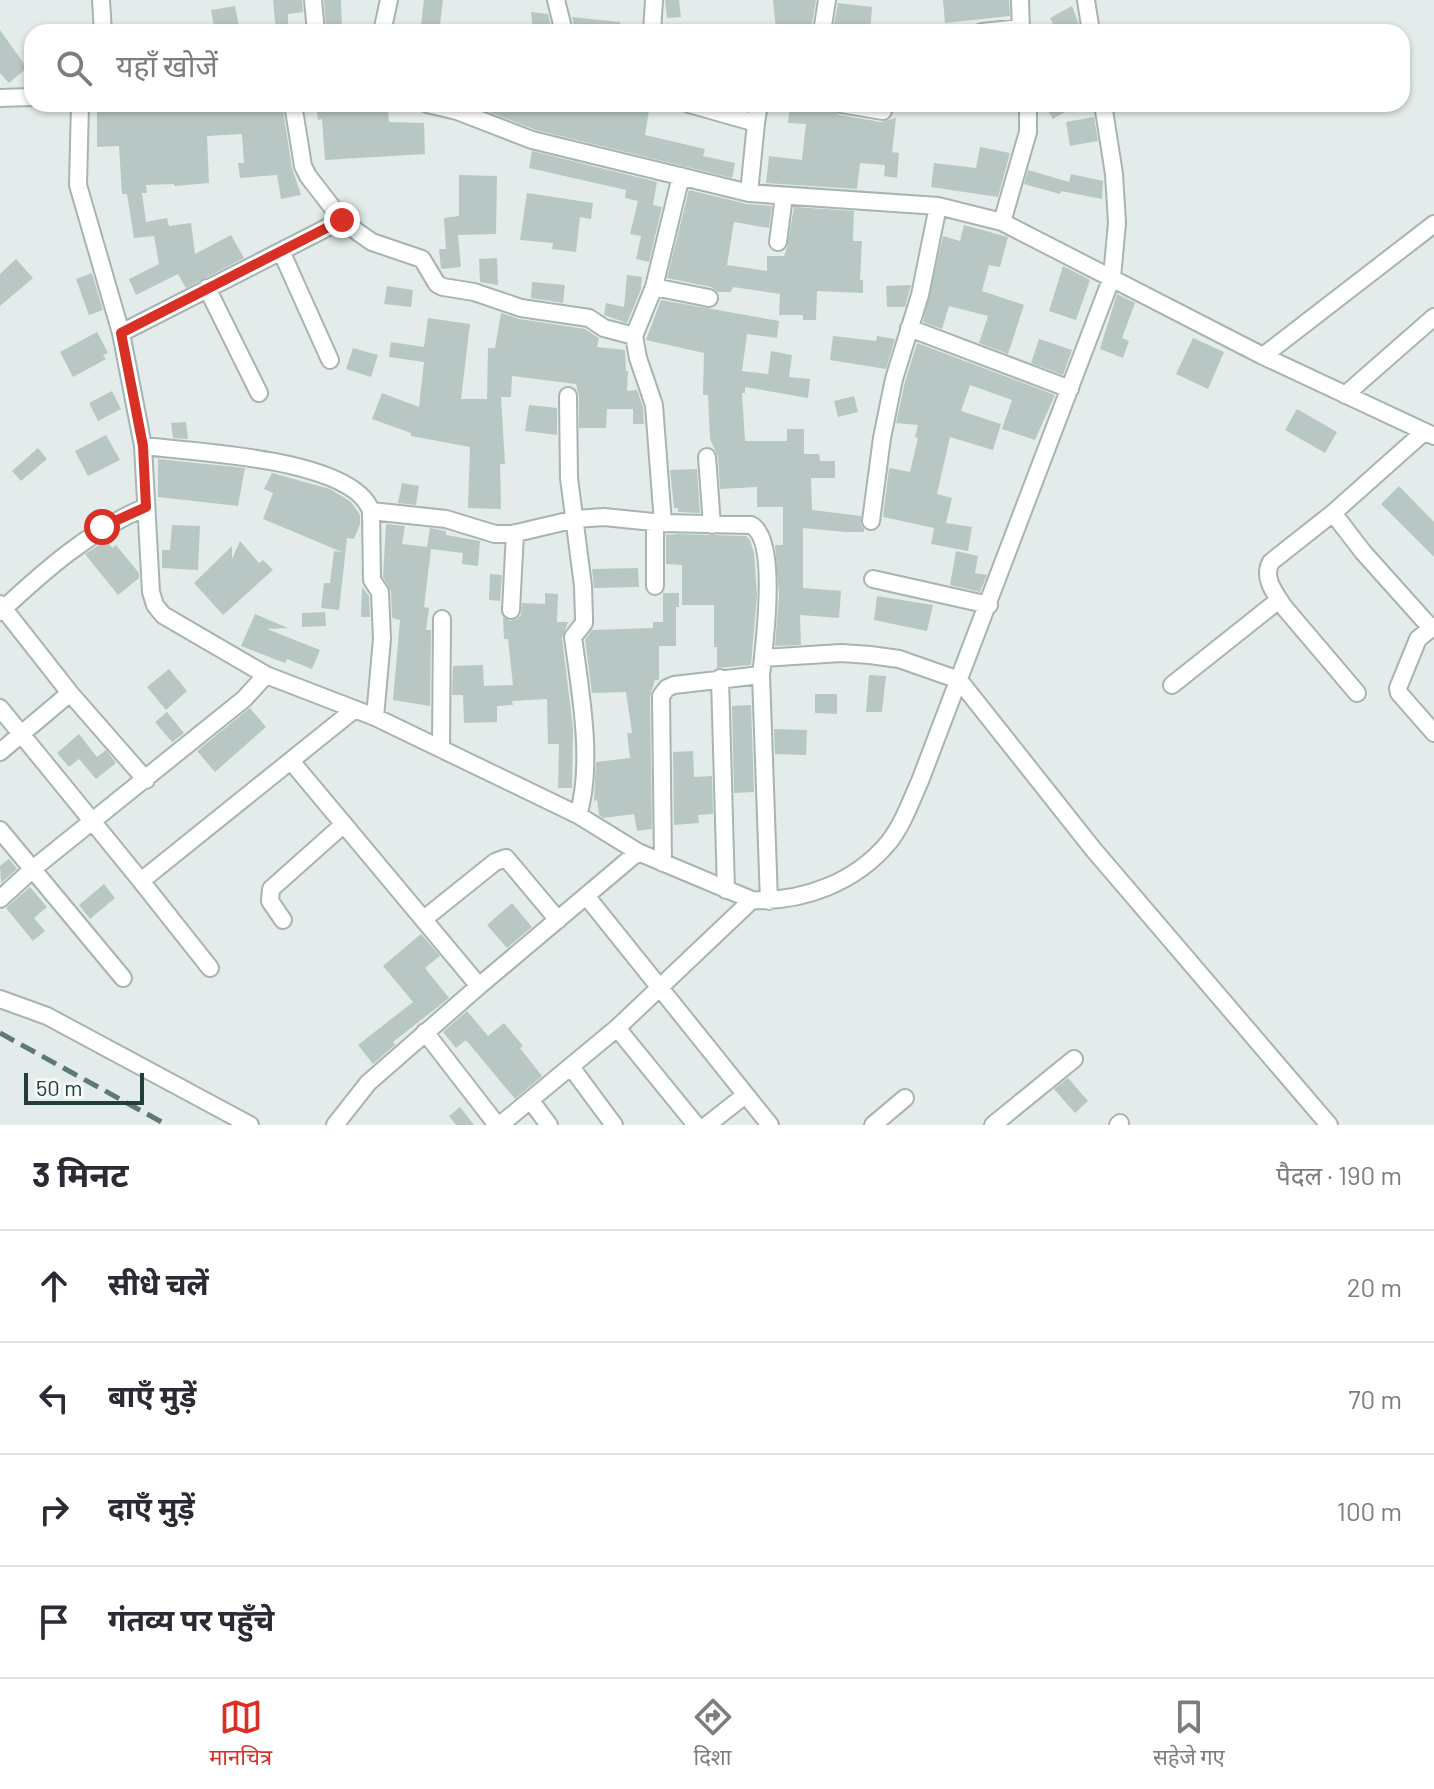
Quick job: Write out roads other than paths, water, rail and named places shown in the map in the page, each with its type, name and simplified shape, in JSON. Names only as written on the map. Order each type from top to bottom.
[{"type":"street","points":[[101,0],[102,24]]},
{"type":"street","points":[[313,0],[315,24]]},
{"type":"street","points":[[384,24],[389,0]]},
{"type":"street","points":[[556,0],[562,24]]},
{"type":"street","points":[[652,24],[654,0]]},
{"type":"street","points":[[823,24],[827,0]]},
{"type":"street","points":[[1020,0],[1021,24]]},
{"type":"street","points":[[1086,0],[1090,24]]},
{"type":"street","points":[[0,98],[24,97]]},
{"type":"street","points":[[80,112],[78,185],[121,333],[143,446],[151,592],[155,605],[163,615],[266,675],[375,717],[578,815],[638,852],[726,890],[761,901],[798,897],[834,885],[863,866],[889,841],[905,817],[989,605],[1112,277],[1117,223],[1114,174],[1104,112]]},
{"type":"street","points":[[294,112],[303,166],[316,189],[342,220],[372,242],[422,259],[437,284],[443,287],[474,292],[521,308],[589,318],[604,328],[634,336]]},
{"type":"street","points":[[460,112],[532,140],[749,193],[938,206],[1002,222],[1263,356],[1429,434],[1267,568],[1267,576],[1279,600],[1357,693]]},
{"type":"street","points":[[717,112],[756,123]]},
{"type":"street","points":[[749,193],[758,112]]},
{"type":"street","points":[[1002,222],[1028,132],[1028,112]]},
{"type":"street","points":[[655,586],[659,523],[654,405],[634,336],[654,287],[681,176]]},
{"type":"street","points":[[778,242],[784,196]]},
{"type":"street","points":[[871,521],[882,438],[920,295],[938,206]]},
{"type":"street","points":[[121,333],[342,220]]},
{"type":"street","points":[[1263,356],[1434,224]]},
{"type":"street","points":[[281,251],[330,360]]},
{"type":"street","points":[[654,287],[709,298]]},
{"type":"street","points":[[207,288],[259,393]]},
{"type":"street","points":[[1345,395],[1434,317]]},
{"type":"street","points":[[909,328],[1070,389]]},
{"type":"street","points":[[568,396],[569,478],[576,519],[584,618],[584,623],[573,637],[584,719],[584,797],[578,815]]},
{"type":"street","points":[[143,446],[263,460],[328,475],[361,495],[371,511],[372,580],[380,589],[382,639],[375,717]]},
{"type":"street","points":[[707,457],[712,525]]},
{"type":"street","points":[[146,507],[111,522],[85,540],[1,608],[146,780]]},
{"type":"street","points":[[371,511],[446,519],[495,534],[604,517],[659,523],[751,525],[760,532],[767,582],[761,675],[761,901],[658,988],[617,1028],[498,1125],[425,1032]]},
{"type":"street","points":[[1333,513],[1363,552],[1433,627],[1418,639],[1398,688],[1434,733]]},
{"type":"street","points":[[511,610],[515,533]]},
{"type":"street","points":[[873,579],[989,605]]},
{"type":"street","points":[[1172,685],[1279,600]]},
{"type":"street","points":[[441,749],[442,619]]},
{"type":"street","points":[[763,658],[841,653],[870,655],[899,659],[959,680],[1093,849],[1329,1125]]},
{"type":"street","points":[[0,899],[34,868],[244,699],[266,675]]},
{"type":"street","points":[[663,863],[661,696],[674,685],[761,675]]},
{"type":"street","points":[[720,678],[726,890]]},
{"type":"street","points":[[0,752],[70,693]]},
{"type":"street","points":[[0,708],[95,821],[210,968]]},
{"type":"street","points":[[141,881],[355,709]]},
{"type":"street","points":[[291,761],[479,986]]},
{"type":"street","points":[[283,920],[270,901],[271,889],[344,824]]},
{"type":"street","points":[[0,830],[123,978]]},
{"type":"street","points":[[335,1125],[368,1083],[638,852]]},
{"type":"street","points":[[424,919],[495,862],[506,858],[558,920]]},
{"type":"street","points":[[587,897],[770,1125]]},
{"type":"street","points":[[0,999],[47,1016],[250,1125]]},
{"type":"street","points":[[617,1028],[696,1125]]},
{"type":"street","points":[[993,1125],[1074,1059]]},
{"type":"street","points":[[571,1067],[614,1125]]},
{"type":"street","points":[[707,1125],[744,1096]]},
{"type":"street","points":[[873,1125],[905,1098]]},
{"type":"street","points":[[531,1101],[549,1125]]},
{"type":"railway","points":[[0,1033],[167,1125]]}]
